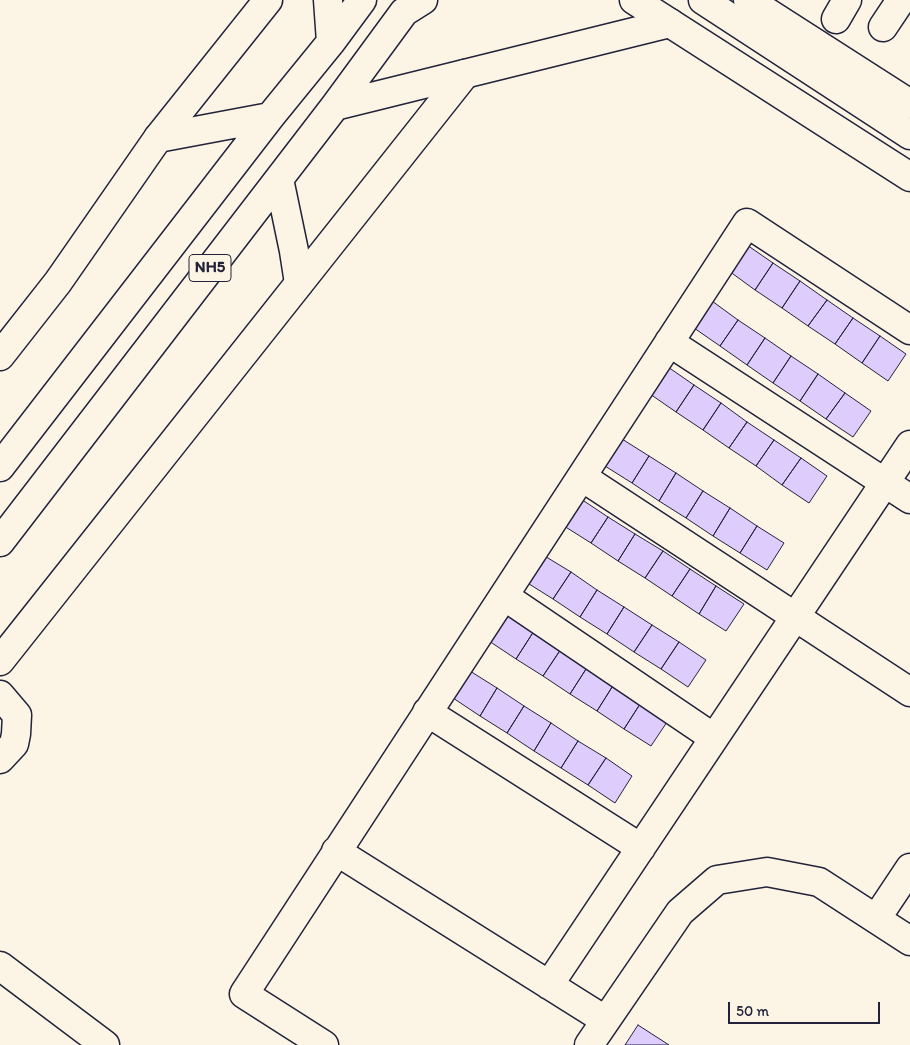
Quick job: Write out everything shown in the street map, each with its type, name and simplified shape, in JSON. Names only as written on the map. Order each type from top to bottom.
[{"type":"main road","points":[[0,356],[58,282],[158,138],[268,0]]},
{"type":"main road","points":[[328,0],[331,42]]},
{"type":"main road","name":"NH5","points":[[0,467],[270,116],[331,42],[362,0]]},
{"type":"main road","name":"NH5","points":[[0,542],[335,106],[404,12],[423,0]]},
{"type":"main road","points":[[634,0],[910,177]]},
{"type":"main road","points":[[748,0],[910,104]]},
{"type":"main road","points":[[883,27],[901,0]]},
{"type":"main road","points":[[711,4],[910,135]]},
{"type":"main road","points":[[335,106],[670,23]]},
{"type":"main road","points":[[0,662],[465,74]]},
{"type":"main road","points":[[158,138],[270,116]]},
{"type":"main road","points":[[279,179],[299,283]]},
{"type":"main road","points":[[324,1045],[244,994],[747,224],[910,330]]},
{"type":"main road","points":[[669,342],[910,499]]},
{"type":"main road","points":[[549,985],[910,445]]},
{"type":"main road","points":[[582,477],[910,692]]},
{"type":"main road","points":[[504,596],[714,738]]},
{"type":"main road","points":[[0,695],[17,715],[14,744],[0,759]]},
{"type":"main road","points":[[427,712],[641,848]]},
{"type":"main road","points":[[336,851],[605,1020]]},
{"type":"main road","points":[[876,919],[910,868]]},
{"type":"main road","points":[[588,1045],[680,912],[717,880],[767,872],[819,882],[910,941]]},
{"type":"main road","points":[[0,966],[104,1045]]},
{"type":"building","points":[[747,245],[773,263],[755,290],[729,271]]},
{"type":"building","points":[[773,263],[800,281],[782,308],[755,290]]},
{"type":"building","points":[[800,281],[827,300],[808,326],[782,308]]},
{"type":"building","points":[[827,300],[853,318],[835,344],[808,326]]},
{"type":"building","points":[[712,301],[738,320],[720,346],[694,328]]},
{"type":"building","points":[[853,318],[880,336],[862,363],[835,344]]},
{"type":"building","points":[[738,320],[765,338],[747,365],[720,346]]},
{"type":"building","points":[[880,336],[906,354],[888,381],[862,363]]},
{"type":"building","points":[[765,338],[791,356],[773,383],[747,365]]},
{"type":"building","points":[[791,356],[818,374],[800,401],[773,383]]},
{"type":"building","points":[[668,367],[694,385],[676,412],[650,394]]},
{"type":"building","points":[[818,374],[845,393],[826,419],[800,401]]},
{"type":"building","points":[[694,385],[721,403],[703,430],[676,412]]},
{"type":"building","points":[[845,393],[871,411],[853,437],[826,419]]},
{"type":"building","points":[[721,403],[747,422],[729,448],[703,430]]},
{"type":"building","points":[[747,422],[774,440],[756,466],[729,448]]},
{"type":"building","points":[[622,439],[649,456],[632,483],[605,466]]},
{"type":"building","points":[[774,440],[801,458],[782,485],[756,466]]},
{"type":"building","points":[[649,456],[676,473],[659,501],[632,483]]},
{"type":"building","points":[[801,458],[827,476],[809,503],[782,485]]},
{"type":"building","points":[[676,473],[703,491],[686,518],[659,501]]},
{"type":"building","points":[[703,491],[730,508],[713,536],[686,518]]},
{"type":"building","points":[[581,499],[608,517],[591,543],[564,526]]},
{"type":"building","points":[[730,508],[757,526],[740,553],[713,536]]},
{"type":"building","points":[[608,517],[635,534],[618,561],[591,543]]},
{"type":"building","points":[[757,526],[784,543],[767,570],[740,553]]},
{"type":"building","points":[[635,534],[663,551],[645,578],[618,561]]},
{"type":"building","points":[[663,551],[690,569],[672,596],[645,578]]},
{"type":"building","points":[[543,555],[571,572],[553,599],[526,582]]},
{"type":"building","points":[[690,569],[716,586],[699,614],[672,596]]},
{"type":"building","points":[[571,572],[597,590],[580,617],[553,599]]},
{"type":"building","points":[[716,586],[744,604],[726,631],[699,614]]},
{"type":"building","points":[[597,590],[624,607],[607,634],[580,617]]},
{"type":"building","points":[[624,607],[652,625],[634,652],[607,634]]},
{"type":"building","points":[[506,614],[534,631],[516,659],[489,641]]},
{"type":"building","points":[[652,625],[679,642],[661,669],[634,652]]},
{"type":"building","points":[[534,631],[561,649],[543,676],[516,659]]},
{"type":"building","points":[[679,642],[706,660],[688,687],[661,669]]},
{"type":"building","points":[[561,649],[588,666],[570,694],[543,676]]},
{"type":"building","points":[[588,666],[614,684],[597,711],[570,694]]},
{"type":"building","points":[[470,671],[497,688],[480,716],[453,698]]},
{"type":"building","points":[[614,684],[642,701],[624,729],[597,711]]},
{"type":"building","points":[[497,688],[524,706],[507,733],[480,716]]},
{"type":"building","points":[[642,701],[669,719],[651,746],[624,729]]},
{"type":"building","points":[[524,706],[551,723],[534,751],[507,733]]},
{"type":"building","points":[[551,723],[578,741],[561,768],[534,751]]},
{"type":"building","points":[[578,741],[606,758],[588,785],[561,768]]},
{"type":"building","points":[[606,758],[632,776],[615,803],[588,785]]},
{"type":"building","points":[[638,1025],[669,1045],[625,1045]]}]
